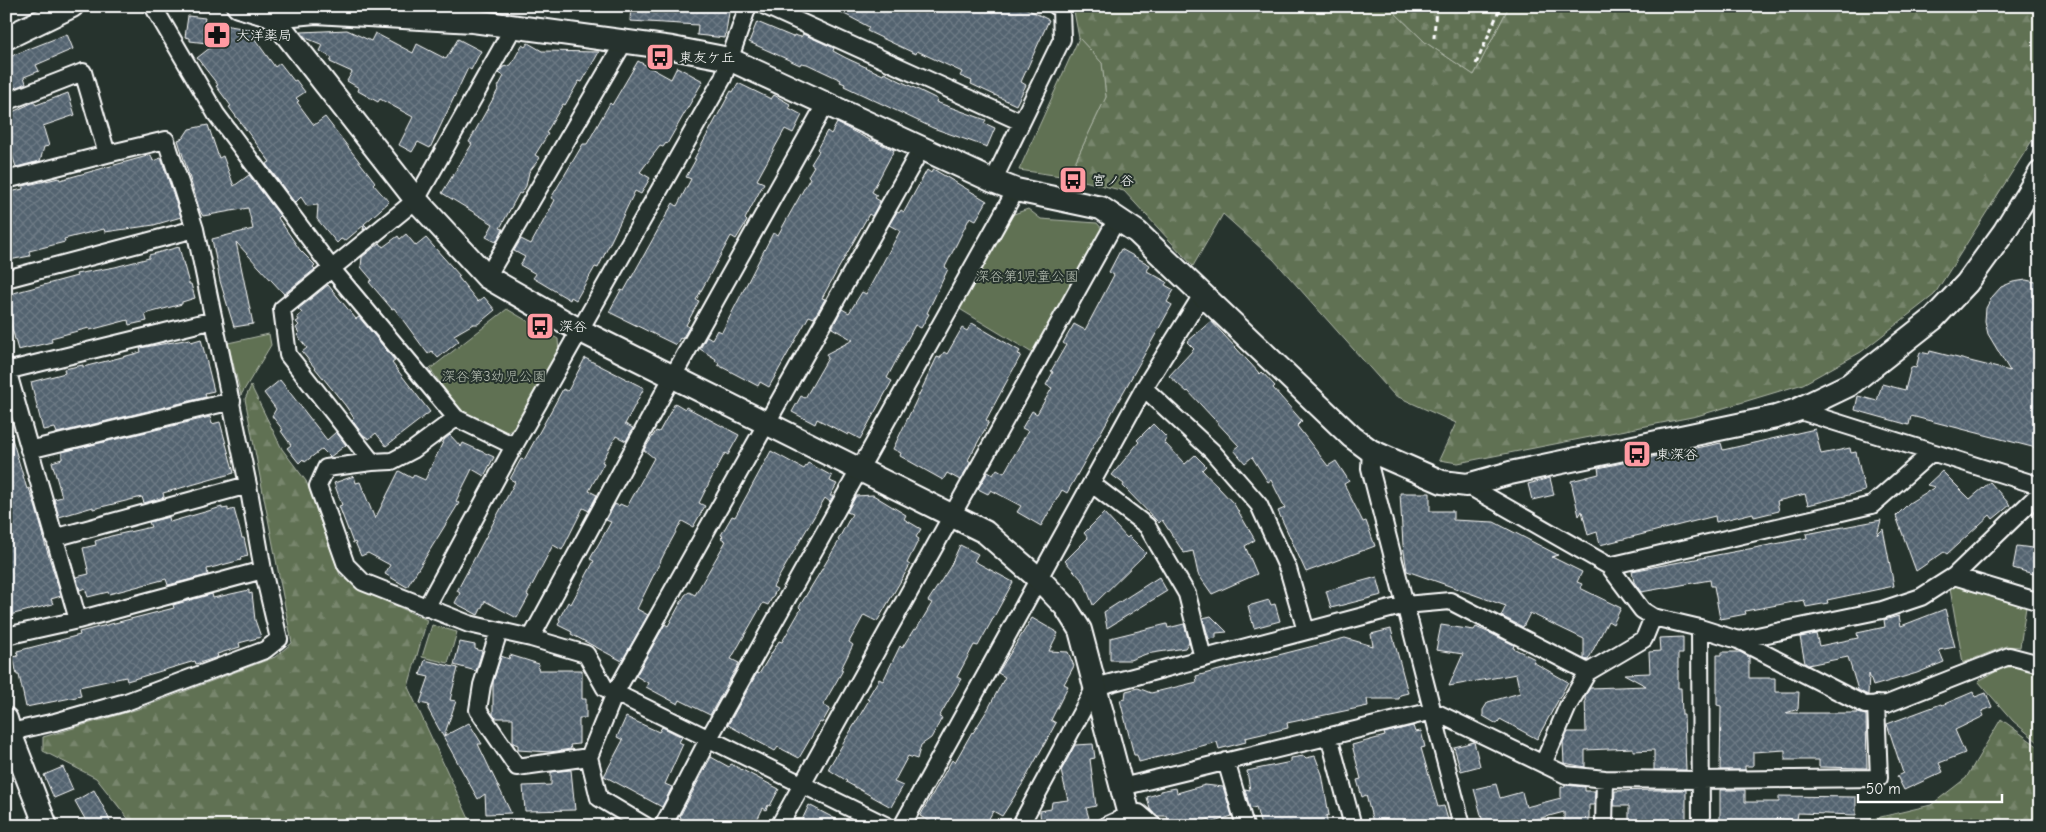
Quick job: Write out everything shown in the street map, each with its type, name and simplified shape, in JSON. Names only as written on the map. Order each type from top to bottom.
[{"type":"street","points":[[6,38],[72,6]]},
{"type":"street","points":[[153,6],[216,114],[332,269],[456,418],[514,446]]},
{"type":"street","points":[[238,6],[272,16],[339,10],[474,14],[514,26],[729,59],[826,102],[993,181],[1016,190],[1100,208],[1137,232],[1352,437],[1371,451],[1442,482],[1467,485],[1510,473],[1776,418],[1849,385],[1933,319],[1967,282],[2004,232],[2040,173]]},
{"type":"street","points":[[426,608],[514,446],[723,78],[748,6]]},
{"type":"street","points":[[765,6],[1021,122]]},
{"type":"street","points":[[993,181],[1062,40],[1061,9],[1056,6]]},
{"type":"street","points":[[272,16],[416,200],[487,277],[580,330],[985,532],[1039,579],[1065,606],[1080,630],[1129,815]]},
{"type":"street","points":[[372,462],[288,355],[282,309],[416,200],[514,26]]},
{"type":"street","points":[[487,277],[624,42]]},
{"type":"street","points":[[6,102],[84,72],[107,154]]},
{"type":"street","points":[[531,638],[673,375],[826,102]]},
{"type":"street","points":[[6,180],[166,140],[196,228],[232,401],[263,570],[279,639],[266,650],[126,702],[7,729],[46,826]]},
{"type":"street","points":[[646,826],[599,798],[589,757],[615,693],[922,147]]},
{"type":"street","points":[[663,826],[709,738],[1016,190]]},
{"type":"street","points":[[780,826],[1117,219]]},
{"type":"street","points":[[6,279],[196,228]]},
{"type":"street","points":[[902,826],[1144,388],[1202,295]]},
{"type":"street","points":[[78,620],[7,370],[214,320]]},
{"type":"street","points":[[1144,388],[1212,452],[1259,505],[1288,569],[1306,631]]},
{"type":"street","points":[[29,450],[232,401]]},
{"type":"street","points":[[1797,410],[2040,486]]},
{"type":"street","points":[[456,418],[413,450],[392,462],[372,462],[326,468],[318,486],[346,565],[364,582],[469,624],[531,638],[586,654],[605,688],[887,826]]},
{"type":"street","points":[[1371,451],[1370,468],[1462,826]]},
{"type":"street","points":[[1609,566],[1872,505],[1931,453]]},
{"type":"street","points":[[1092,484],[1147,526],[1188,594],[1204,658]]},
{"type":"street","points":[[54,538],[248,485]]},
{"type":"street","points":[[1467,485],[1609,566],[1642,610],[1653,617],[1700,628],[1738,640],[1865,705],[1887,704],[2009,656],[2040,664]]},
{"type":"street","points":[[1738,640],[1882,610],[1920,597],[1954,576],[2040,493]]},
{"type":"street","points":[[6,636],[78,620],[263,570]]},
{"type":"street","points":[[1954,576],[2040,602]]},
{"type":"street","points":[[1020,826],[1095,687],[1405,605],[1450,601],[1588,672]]},
{"type":"street","points":[[1543,764],[1568,706],[1588,672],[1644,639],[1653,617]]},
{"type":"street","points":[[1700,628],[1701,826]]},
{"type":"street","points":[[499,631],[482,685],[478,710],[517,767],[589,757]]},
{"type":"street","points":[[1122,787],[1226,760],[1433,711],[1566,776],[1605,779],[1700,780],[1879,778],[1876,704]]},
{"type":"street","points":[[1329,736],[1354,826]]},
{"type":"street","points":[[1226,760],[1245,826]]},
{"type":"street","points":[[1604,826],[1605,779]]},
{"type":"street","points":[[1105,826],[1129,815],[1139,814],[1154,826]]},
{"type":"path","points":[[1434,38],[1436,6]]},
{"type":"path","points":[[1476,64],[1501,6]]},
{"type":"green space","points":[[1073,6],[1388,6],[1425,42],[1474,75],[1509,6],[2040,6],[2040,121],[2035,136],[1934,295],[1861,352],[1803,384],[1697,416],[1458,463],[1439,460],[1456,423],[1394,395],[1274,260],[1223,214],[1193,266],[1124,191],[1068,177],[1106,97],[1102,63],[1079,38]]},
{"type":"green space","points":[[1388,6],[1509,6],[1474,75],[1425,42]]},
{"type":"green space","points":[[1079,38],[1102,63],[1106,97],[1068,177],[1019,170]]},
{"type":"green space","name":"深谷第1児童公園","points":[[1028,209],[1041,219],[1097,223],[1104,231],[1034,354],[958,308],[1011,215]]},
{"type":"green space","name":"深谷第3幼児公園","points":[[507,309],[558,339],[559,353],[517,427],[506,433],[460,410],[430,369]]},
{"type":"green space","points":[[269,334],[271,345],[241,395],[228,343]]},
{"type":"green space","points":[[251,386],[282,449],[306,481],[340,575],[364,591],[427,620],[408,687],[471,823],[442,826],[134,826],[96,778],[43,751],[43,737],[138,709],[275,657],[292,643],[245,399]]},
{"type":"green space","points":[[1954,586],[2026,607],[2020,647],[2006,646],[1963,663],[1950,589]]},
{"type":"green space","points":[[432,625],[457,632],[448,663],[422,657]]},
{"type":"green space","points":[[2005,667],[2017,667],[2040,674],[2040,735],[2038,742],[2013,721],[1978,681]]},
{"type":"green space","points":[[2001,719],[2040,748],[2040,826],[1843,826],[1931,805],[1966,778]]},
{"type":"building","points":[[631,6],[730,6],[725,38],[697,35],[698,25],[630,21]]},
{"type":"building","points":[[829,6],[1021,6],[1049,20],[1021,82],[1026,85],[1016,105],[971,84],[972,81],[960,76],[962,72],[917,51],[916,54],[867,31],[869,27]]},
{"type":"building","points":[[188,16],[205,18],[204,22],[255,30],[254,38],[275,67],[280,63],[305,92],[296,98],[299,101],[297,102],[314,125],[325,117],[375,182],[373,184],[389,202],[364,224],[367,227],[363,230],[364,225],[345,241],[341,239],[337,243],[317,219],[318,205],[307,206],[301,197],[295,203],[266,164],[270,162],[229,107],[231,106],[216,86],[218,85],[197,58],[215,44],[190,41],[190,38],[185,37]]},
{"type":"building","points":[[757,22],[793,37],[794,35],[801,37],[803,34],[834,48],[833,51],[846,58],[883,75],[884,73],[937,99],[936,102],[986,120],[984,123],[995,128],[987,147],[933,128],[844,86],[845,84],[840,82],[841,80],[807,64],[801,63],[800,65],[749,42]]},
{"type":"building","points":[[347,30],[371,41],[375,33],[413,53],[417,44],[446,59],[458,39],[481,51],[471,70],[468,68],[430,148],[418,142],[412,152],[399,145],[413,117],[380,99],[378,102],[358,91],[359,88],[347,81],[352,72],[330,62],[332,58],[320,51],[323,45],[306,38],[301,32]]},
{"type":"building","points":[[67,34],[73,49],[36,65],[39,71],[24,77],[26,83],[12,89],[6,76],[6,58]]},
{"type":"building","points":[[528,43],[542,51],[599,52],[582,82],[579,81],[546,133],[548,134],[535,155],[540,158],[529,172],[526,186],[521,194],[519,193],[500,228],[503,229],[496,242],[486,237],[493,224],[442,193],[472,144],[469,142],[499,88],[504,76],[499,73],[503,67],[511,65],[522,45],[525,47]]},
{"type":"building","points":[[638,61],[671,79],[677,67],[703,81],[667,144],[663,147],[660,146],[640,172],[650,178],[641,194],[635,191],[598,268],[595,267],[576,300],[571,297],[570,300],[533,278],[536,274],[520,265],[525,257],[514,251],[521,239],[531,244],[555,200],[551,198],[583,144],[587,144],[610,103],[612,105]]},
{"type":"building","points":[[738,83],[771,99],[774,95],[790,104],[789,108],[802,115],[793,133],[785,129],[757,180],[764,183],[745,219],[747,221],[736,239],[731,236],[696,300],[699,301],[686,325],[689,327],[676,345],[609,312],[621,290],[624,291],[673,203],[677,206],[691,179],[686,177],[696,159],[694,159],[731,91],[733,92]]},
{"type":"building","points":[[68,93],[75,115],[43,126],[49,146],[44,147],[40,161],[16,167],[6,136],[6,115],[34,102],[36,105]]},
{"type":"building","points":[[837,123],[894,150],[872,192],[877,195],[875,198],[880,201],[872,216],[869,214],[822,298],[825,299],[814,318],[809,316],[769,387],[760,382],[758,386],[718,365],[719,363],[715,361],[716,359],[700,349],[707,336],[712,339],[717,330],[722,332],[773,233],[778,235],[810,178],[808,176],[814,166],[811,164],[819,151],[817,149],[827,131],[831,134]]},
{"type":"building","points":[[208,125],[219,158],[223,156],[234,186],[249,175],[280,216],[278,218],[300,250],[315,265],[313,267],[315,269],[284,294],[236,242],[253,324],[234,327],[220,281],[212,239],[253,229],[248,208],[203,216],[178,140],[183,138],[189,129]]},
{"type":"building","points":[[151,155],[153,161],[161,158],[181,217],[154,225],[105,232],[104,229],[64,239],[65,242],[29,251],[30,256],[9,260],[6,248],[6,193],[23,189],[23,186],[59,178],[60,180]]},
{"type":"building","points":[[933,169],[987,201],[976,220],[970,217],[945,267],[948,269],[927,313],[929,314],[921,328],[915,325],[887,378],[892,381],[860,439],[817,419],[815,424],[792,412],[801,396],[805,398],[828,358],[826,354],[853,340],[832,328],[842,309],[849,313],[862,292],[866,294],[900,231],[889,225],[897,212],[899,213],[901,210],[904,212],[927,170],[931,173]]},
{"type":"building","points":[[406,234],[416,246],[426,238],[460,276],[458,277],[478,302],[484,297],[495,310],[478,324],[473,324],[454,335],[459,341],[438,358],[432,351],[428,354],[394,308],[392,309],[369,282],[372,280],[361,267],[362,257],[380,243],[383,247],[398,236],[400,239]]},
{"type":"building","points":[[179,247],[189,284],[191,284],[195,298],[182,302],[182,304],[145,314],[147,321],[129,325],[128,320],[90,330],[89,328],[51,338],[52,342],[18,350],[8,314],[6,314],[6,295],[77,276],[76,274],[115,267],[149,258],[149,255]]},
{"type":"building","points":[[1121,249],[1150,265],[1147,271],[1167,282],[1165,285],[1174,290],[1167,302],[1172,305],[1067,493],[1062,490],[1041,526],[1017,512],[1021,506],[991,490],[988,494],[978,489],[988,472],[993,475],[997,469],[1004,473],[1028,431],[1022,428],[1032,411],[1037,414],[1052,388],[1046,385],[1053,372],[1051,371],[1066,345],[1063,343],[1074,324],[1085,330],[1114,275],[1109,272]]},
{"type":"building","points":[[2026,280],[2040,283],[2040,449],[1911,416],[1909,425],[1855,410],[1858,396],[1877,401],[1882,384],[1905,390],[1911,367],[1916,368],[1920,352],[1929,354],[1930,351],[2010,371],[1988,334],[1985,321],[1986,308],[1992,297],[2001,287],[2013,282]]},
{"type":"building","points":[[328,285],[356,319],[359,317],[383,346],[395,361],[392,363],[430,412],[386,446],[376,433],[369,439],[362,434],[352,420],[354,418],[345,405],[302,352],[307,348],[297,335],[299,333],[296,328],[299,325],[296,322],[299,320],[297,317],[302,313],[298,309]]},
{"type":"building","points":[[1211,321],[1260,374],[1262,372],[1275,386],[1273,388],[1302,421],[1297,426],[1328,466],[1336,461],[1349,481],[1344,484],[1363,522],[1366,521],[1375,546],[1306,572],[1278,511],[1285,508],[1271,480],[1268,482],[1252,457],[1245,463],[1234,450],[1239,446],[1188,391],[1169,376],[1194,349],[1187,342]]},
{"type":"building","points":[[972,323],[1020,351],[1018,354],[1021,355],[986,420],[989,422],[968,460],[971,462],[960,480],[947,473],[943,480],[900,456],[901,453],[893,449],[937,357],[940,358],[944,352],[947,354],[962,328],[967,331]]},
{"type":"building","points":[[190,339],[191,342],[201,339],[214,391],[205,393],[206,397],[57,433],[55,428],[43,430],[31,382],[65,373],[64,369],[83,365],[83,367],[141,352],[140,348]]},
{"type":"building","points":[[585,358],[644,388],[625,424],[633,428],[626,441],[616,436],[589,491],[597,495],[589,511],[583,508],[562,550],[553,545],[517,618],[485,601],[478,615],[455,603],[460,593],[457,591],[515,482],[510,479],[521,459],[524,460],[563,389],[567,391],[569,389]]},
{"type":"building","points":[[280,380],[327,440],[336,432],[346,445],[330,457],[322,449],[305,462],[303,459],[299,463],[287,448],[291,445],[281,431],[283,430],[272,416],[276,409],[264,393]]},
{"type":"building","points":[[675,403],[739,435],[728,455],[725,453],[699,503],[705,506],[693,527],[682,521],[664,554],[637,609],[648,615],[622,661],[571,634],[572,632],[558,625],[559,619],[568,602],[571,604],[594,561],[590,559],[611,522],[606,520],[615,504],[627,507],[654,458],[644,450],[656,431],[659,432]]},
{"type":"building","points":[[210,417],[212,424],[220,422],[234,473],[163,493],[164,497],[144,503],[142,497],[93,509],[93,507],[59,517],[54,499],[62,497],[52,462],[62,459],[62,452]]},
{"type":"building","points":[[1153,424],[1167,438],[1164,442],[1185,464],[1195,455],[1206,466],[1202,470],[1234,504],[1255,540],[1245,546],[1257,574],[1212,594],[1198,574],[1193,551],[1184,553],[1162,520],[1159,523],[1123,486],[1124,484],[1112,475],[1139,442],[1137,440]]},
{"type":"building","points":[[1815,429],[1821,454],[1850,448],[1851,453],[1856,452],[1865,491],[1808,505],[1805,494],[1777,501],[1779,511],[1754,517],[1753,513],[1716,522],[1715,516],[1600,545],[1597,532],[1588,535],[1582,511],[1579,516],[1571,481],[1599,474],[1598,468],[1721,443],[1723,450]]},
{"type":"building","points":[[10,432],[27,489],[29,488],[35,505],[61,596],[51,599],[53,604],[6,616],[6,433]]},
{"type":"building","points":[[450,435],[461,447],[463,443],[494,457],[484,476],[472,469],[456,501],[459,503],[407,587],[385,574],[390,565],[368,553],[361,556],[355,542],[353,543],[339,506],[342,505],[334,483],[354,476],[356,483],[360,482],[375,519],[399,471],[412,478],[414,475],[425,480],[444,440]]},
{"type":"building","points":[[771,451],[804,469],[808,463],[832,476],[830,481],[837,484],[830,496],[833,496],[830,502],[825,498],[773,587],[777,589],[768,605],[763,603],[731,659],[739,663],[710,715],[680,700],[678,704],[646,687],[648,683],[636,676],[665,624],[668,626],[685,595],[689,592],[695,595],[726,541],[721,538],[723,536],[721,535],[732,516],[735,517]]},
{"type":"building","points":[[1942,471],[1970,499],[1990,482],[2010,505],[1993,519],[1990,515],[1947,554],[1944,552],[1916,571],[1896,516],[1909,503],[1935,487],[1927,485]]},
{"type":"building","points":[[1550,478],[1554,495],[1532,500],[1528,484]]},
{"type":"building","points":[[1400,493],[1430,493],[1430,511],[1453,511],[1453,520],[1494,522],[1558,555],[1552,557],[1582,572],[1577,582],[1582,584],[1580,588],[1621,608],[1613,624],[1608,621],[1588,660],[1584,659],[1584,639],[1530,613],[1523,627],[1501,616],[1506,606],[1407,571],[1403,545]]},
{"type":"building","points":[[873,495],[906,515],[904,519],[921,529],[916,537],[919,539],[907,563],[910,565],[878,620],[876,621],[864,615],[849,642],[853,645],[841,669],[843,670],[823,705],[830,709],[822,723],[820,722],[799,758],[778,747],[775,751],[728,725],[757,673],[759,674],[779,641],[782,642],[801,609],[799,607],[839,541],[852,514],[847,512],[856,496]]},
{"type":"building","points":[[222,507],[222,509],[228,508],[228,511],[234,509],[248,556],[240,558],[241,560],[207,569],[208,575],[168,585],[166,579],[109,594],[108,592],[88,597],[85,588],[80,590],[76,577],[89,574],[83,548],[96,545],[95,541],[111,536],[151,527],[149,522],[169,517],[170,522]]},
{"type":"building","points":[[1104,513],[1127,538],[1129,536],[1146,553],[1093,605],[1084,582],[1065,561],[1088,538],[1084,533]]},
{"type":"building","points":[[1881,520],[1877,535],[1883,529],[1894,586],[1827,600],[1828,603],[1806,607],[1804,600],[1745,611],[1746,614],[1720,619],[1714,586],[1711,586],[1710,580],[1641,592],[1634,582],[1632,571],[1807,538],[1806,534]]},
{"type":"building","points":[[960,545],[978,554],[974,561],[1013,582],[978,646],[974,645],[957,677],[961,679],[939,717],[942,718],[931,738],[921,745],[917,759],[908,756],[894,782],[903,786],[891,807],[846,782],[828,769],[869,700],[867,699],[879,679],[883,681],[900,646],[902,648],[914,629],[916,630],[932,603],[928,601],[950,567]]},
{"type":"building","points":[[2017,546],[2040,549],[2040,576],[2013,568]]},
{"type":"building","points":[[1159,577],[1167,591],[1107,628],[1104,612]]},
{"type":"building","points":[[1377,577],[1382,595],[1331,608],[1326,591]]},
{"type":"building","points":[[249,590],[249,594],[252,593],[255,620],[261,637],[239,643],[240,647],[217,654],[218,657],[196,664],[195,661],[127,681],[126,677],[79,687],[81,696],[26,707],[13,657],[18,656],[17,651],[80,635],[79,632],[174,608],[173,605],[212,594],[213,598]]},
{"type":"building","points":[[1269,600],[1271,605],[1275,604],[1280,621],[1254,628],[1248,606]]},
{"type":"building","points":[[1945,609],[1955,647],[1939,650],[1944,662],[1917,673],[1873,686],[1869,674],[1868,695],[1858,690],[1848,657],[1808,665],[1805,663],[1800,637],[1816,634],[1819,646],[1858,638],[1857,633],[1885,627],[1884,620],[1899,616],[1901,626]]},
{"type":"building","points":[[1211,616],[1227,632],[1216,633],[1216,638],[1209,639],[1203,618]]},
{"type":"building","points":[[1032,618],[1058,633],[1049,651],[1068,652],[1074,666],[1064,684],[1068,686],[1051,720],[1056,723],[1023,783],[1002,816],[993,811],[985,826],[938,826],[920,816],[952,760],[955,762],[988,709],[1005,677],[998,673]]},
{"type":"building","points":[[1167,624],[1168,628],[1184,624],[1189,642],[1185,648],[1146,654],[1130,660],[1110,660],[1110,638]]},
{"type":"building","points":[[1441,625],[1474,630],[1476,627],[1492,634],[1514,645],[1513,648],[1535,659],[1533,662],[1568,682],[1537,739],[1500,719],[1497,724],[1483,716],[1483,710],[1488,702],[1520,693],[1516,674],[1449,686],[1463,654],[1436,650]]},
{"type":"building","points":[[1391,629],[1408,693],[1400,695],[1399,699],[1367,699],[1368,706],[1287,723],[1288,728],[1245,738],[1246,742],[1219,749],[1217,742],[1139,762],[1137,755],[1134,755],[1120,700],[1125,699],[1126,691],[1138,688],[1151,693],[1197,682],[1196,676],[1345,638],[1373,646],[1371,634]]},
{"type":"building","points":[[1683,637],[1683,654],[1678,654],[1678,688],[1681,688],[1682,715],[1684,715],[1686,770],[1654,770],[1654,750],[1633,751],[1633,748],[1585,750],[1585,767],[1564,763],[1563,742],[1568,732],[1586,732],[1585,696],[1590,688],[1646,686],[1624,674],[1650,673],[1649,652],[1660,651],[1659,638]]},
{"type":"building","points":[[460,642],[475,645],[475,649],[482,651],[476,671],[454,665]]},
{"type":"building","points":[[1722,652],[1740,652],[1749,657],[1749,678],[1775,678],[1775,692],[1799,692],[1798,709],[1786,713],[1858,713],[1866,715],[1867,768],[1819,767],[1819,760],[1785,760],[1785,750],[1753,752],[1753,766],[1745,766],[1745,770],[1720,770],[1721,706],[1717,705],[1717,655],[1722,655]]},
{"type":"building","points":[[510,655],[539,664],[538,670],[582,670],[582,699],[586,699],[586,718],[579,718],[579,744],[570,745],[571,749],[550,752],[518,750],[518,745],[513,743],[513,718],[496,718],[493,715],[493,682],[501,656],[509,659]]},
{"type":"building","points":[[425,660],[458,668],[450,700],[456,701],[444,736],[469,723],[482,744],[478,744],[511,813],[486,814],[485,794],[478,799],[428,709],[429,705],[420,703],[429,677],[420,675]]},
{"type":"building","points":[[1973,692],[1975,697],[1986,693],[1992,707],[1982,711],[1984,716],[1955,730],[1965,753],[1939,763],[1943,772],[1904,790],[1897,776],[1903,773],[1887,724]]},
{"type":"building","points":[[626,717],[659,732],[662,727],[682,737],[679,742],[683,744],[665,784],[672,787],[662,807],[604,776],[623,740],[617,737]]},
{"type":"building","points":[[1413,726],[1415,732],[1421,731],[1425,747],[1421,748],[1438,807],[1444,806],[1449,823],[1440,826],[1374,826],[1366,795],[1362,797],[1357,780],[1361,779],[1352,745],[1385,736],[1384,733]]},
{"type":"building","points":[[1474,742],[1480,766],[1461,771],[1454,747]]},
{"type":"building","points":[[1093,744],[1095,758],[1090,759],[1096,806],[1086,808],[1089,818],[1064,826],[1041,826],[1040,811],[1051,809],[1052,802],[1068,800],[1061,771],[1075,745]]},
{"type":"building","points":[[1304,756],[1306,758],[1315,756],[1322,774],[1329,815],[1326,816],[1328,826],[1261,826],[1256,807],[1250,809],[1245,789],[1250,790],[1247,771],[1291,762],[1291,758]]},
{"type":"building","points":[[711,757],[729,767],[731,764],[779,789],[770,806],[768,805],[766,810],[763,808],[754,826],[677,826],[680,816]]},
{"type":"building","points":[[63,767],[73,790],[54,798],[44,775]]},
{"type":"building","points":[[571,770],[575,810],[525,811],[523,786],[551,785],[551,772]]},
{"type":"building","points":[[1496,784],[1500,798],[1522,792],[1526,807],[1561,798],[1561,787],[1565,787],[1565,785],[1585,787],[1585,791],[1595,791],[1594,805],[1589,805],[1589,826],[1564,826],[1564,812],[1515,825],[1514,821],[1495,826],[1484,826],[1474,789]]},
{"type":"building","points":[[1205,785],[1223,787],[1232,816],[1211,823],[1210,819],[1182,826],[1170,826],[1167,816],[1158,816],[1150,809],[1147,797],[1160,793],[1160,791],[1176,788],[1177,793]]},
{"type":"building","points":[[94,790],[112,826],[89,826],[75,801]]},
{"type":"building","points":[[1686,790],[1686,826],[1629,826],[1629,806],[1614,806],[1615,791]]},
{"type":"building","points":[[1720,790],[1745,790],[1745,802],[1779,802],[1779,796],[1856,797],[1856,815],[1798,813],[1797,820],[1776,819],[1776,826],[1728,826],[1728,823],[1720,823]]},
{"type":"building","points":[[809,805],[849,826],[810,826],[801,822]]},
{"type":"place","name":"大洋薬局","points":[[217,35]]},
{"type":"place","name":"東友ケ丘","points":[[660,57]]},
{"type":"place","name":"宮ノ谷","points":[[1073,180]]},
{"type":"place","name":"深谷","points":[[540,326]]},
{"type":"place","name":"東深谷","points":[[1637,454]]}]
